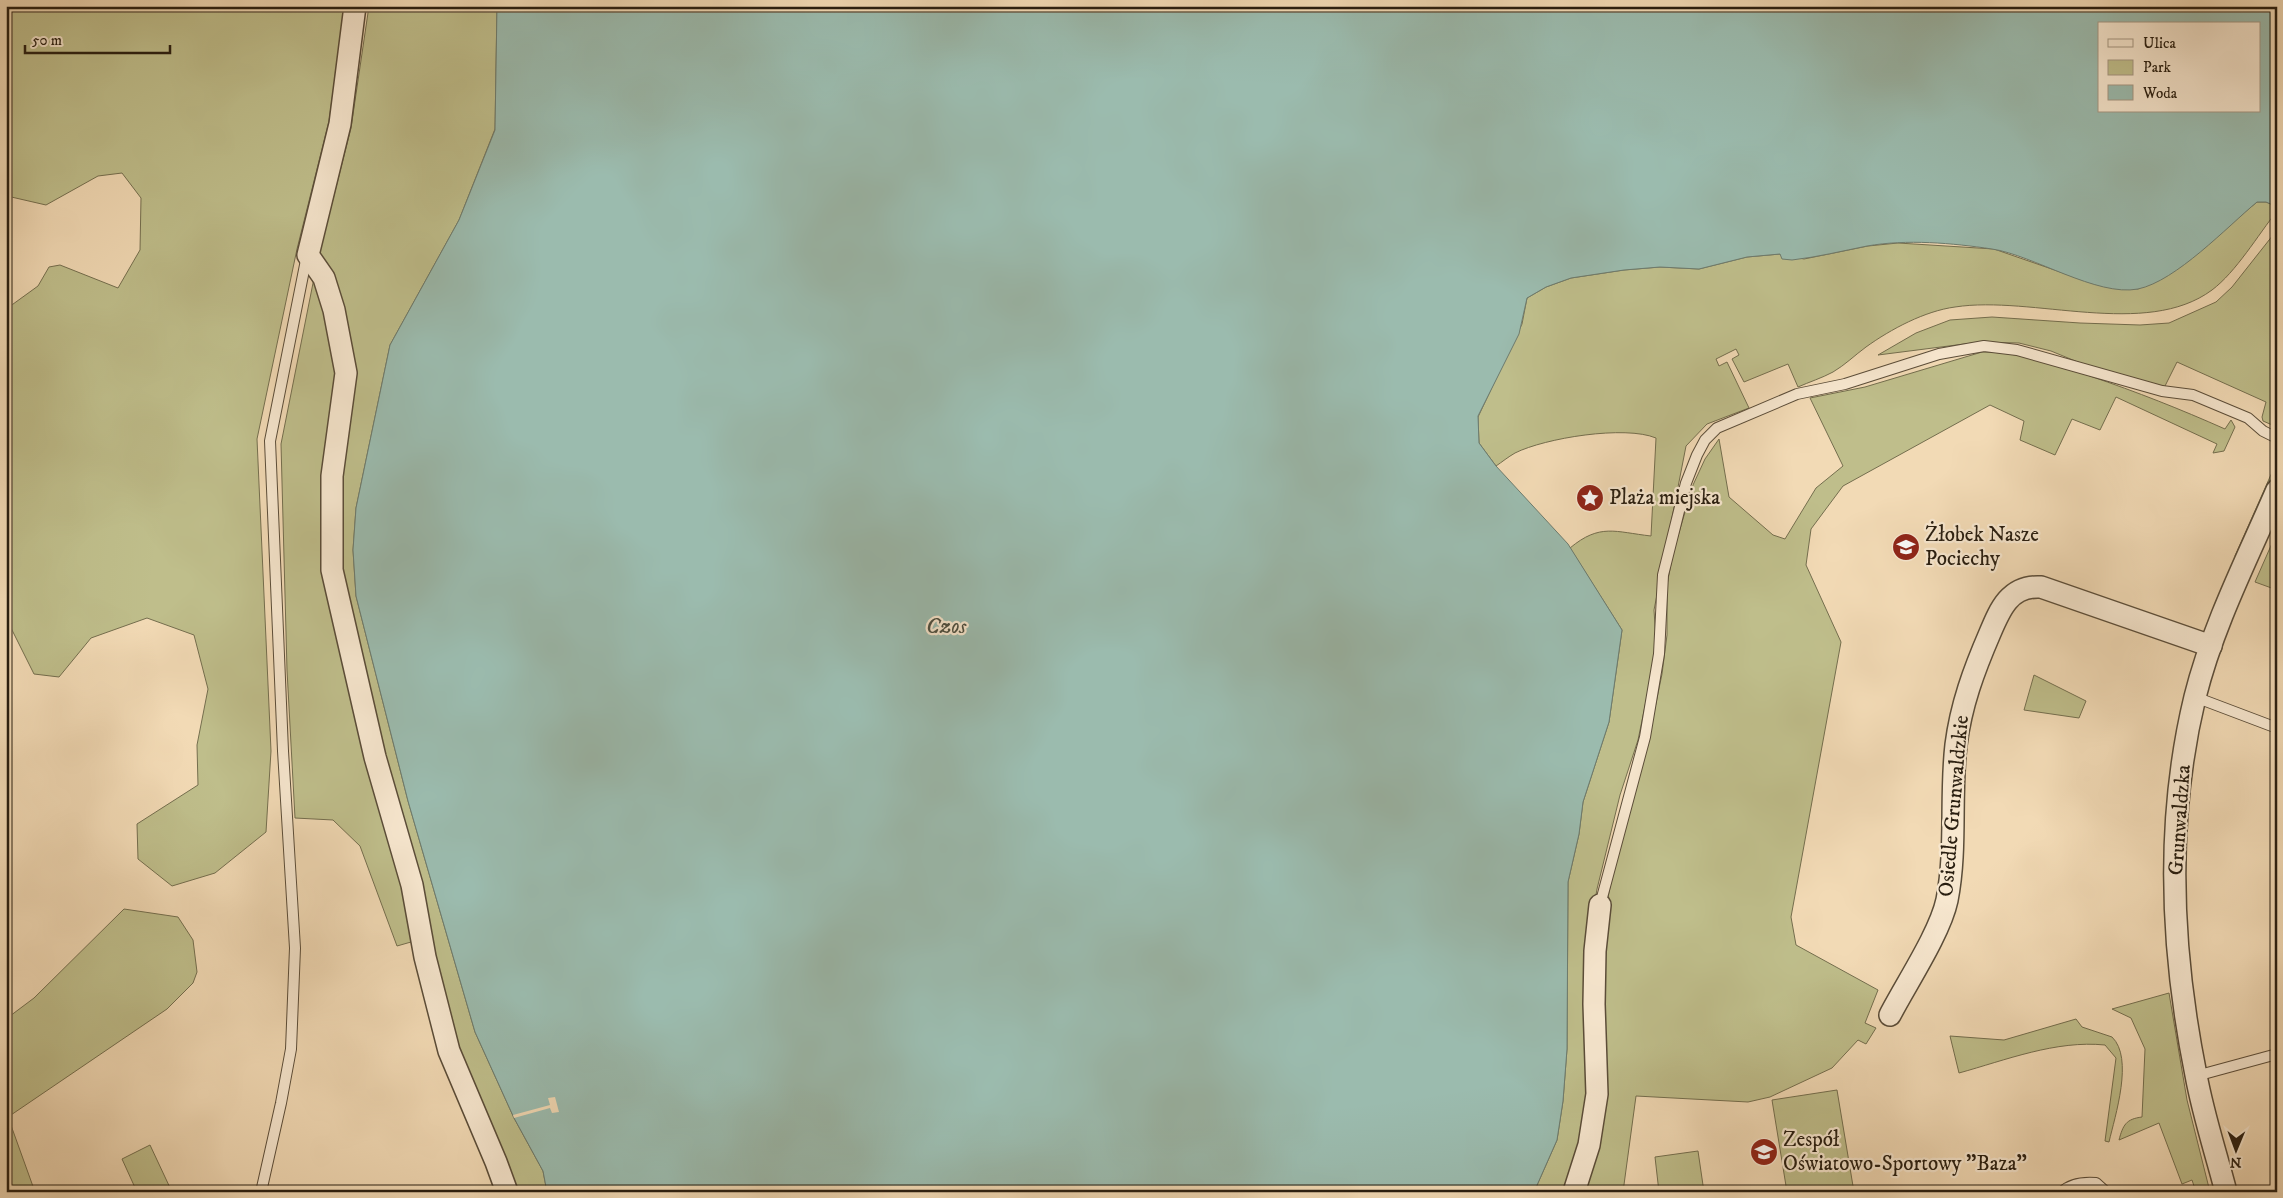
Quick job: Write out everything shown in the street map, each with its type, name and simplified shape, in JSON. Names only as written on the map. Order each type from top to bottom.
[{"type":"street","points":[[355,6],[340,124],[308,254],[324,278],[332,302],[346,373],[332,476],[332,570],[375,757],[412,885],[425,957],[448,1052],[496,1162],[507,1192]]},
{"type":"street","name":"Grunwaldzka","points":[[2226,1192],[2196,1076],[2178,954],[2173,847],[2195,697],[2211,646],[2277,490]]},
{"type":"street","name":"Osiedle Grunwaldzkie","points":[[1890,1015],[1939,923],[1946,902],[1950,876],[1956,746],[1965,695],[2002,605],[2021,590],[2032,586],[2041,587],[2211,646]]},
{"type":"street","points":[[1574,1192],[1589,1145],[1597,1094],[1594,1004],[1595,951],[1600,905]]},
{"type":"lane","points":[[261,1192],[281,1104],[291,1049],[295,948],[270,441],[308,254]]},
{"type":"lane","points":[[1600,905],[1645,736],[1659,654],[1663,575],[1686,483],[1696,455],[1705,440],[1718,428],[1797,394],[1845,384],[1939,354],[1984,346],[2016,350],[2162,391],[2193,395],[2248,418],[2264,431],[2277,438]]},
{"type":"lane","points":[[2195,697],[2277,728]]},
{"type":"lane","points":[[2196,1076],[2277,1054]]},
{"type":"lane","points":[[2062,1192],[2082,1182],[2096,1183],[2106,1192]]},
{"type":"green space","points":[[6,6],[345,6],[329,121],[297,249],[257,439],[271,751],[266,832],[215,873],[172,886],[138,859],[137,824],[198,785],[197,745],[208,689],[194,635],[147,618],[91,638],[59,677],[34,674],[6,618],[6,307],[9,307],[38,286],[49,267],[60,265],[118,288],[140,250],[141,198],[122,173],[98,176],[46,205],[7,196]]},
{"type":"green space","points":[[369,6],[497,6],[495,129],[459,220],[390,345],[356,508],[353,550],[356,596],[408,801],[475,1032],[514,1118],[543,1171],[547,1192],[517,1192],[454,1037],[425,938],[397,946],[360,846],[333,820],[295,818],[287,670],[281,444],[318,258],[351,128]]},
{"type":"green space","points":[[2277,200],[2277,211],[2230,273],[2212,290],[2185,304],[2155,312],[2122,314],[1985,305],[1944,309],[1897,327],[1833,372],[1798,387],[1788,364],[1744,382],[1732,359],[1739,355],[1736,349],[1716,359],[1719,366],[1727,362],[1749,408],[1707,424],[1686,446],[1654,610],[1656,641],[1652,672],[1638,740],[1620,795],[1597,889],[1588,943],[1589,1106],[1566,1192],[1534,1192],[1557,1140],[1563,1101],[1567,1049],[1568,882],[1579,834],[1583,802],[1609,722],[1622,630],[1570,548],[1590,535],[1599,532],[1617,531],[1651,536],[1656,438],[1642,434],[1606,433],[1565,438],[1545,442],[1515,453],[1496,466],[1479,443],[1478,417],[1522,324],[1527,298],[1546,287],[1571,278],[1624,270],[1660,267],[1699,269],[1747,257],[1780,254],[1804,259],[1868,246],[1898,243],[1994,249],[2095,284],[2138,289],[2224,229],[2257,202],[2266,202],[2273,205]]},
{"type":"green space","points":[[2277,230],[2277,427],[2263,421],[2262,417],[2266,402],[2177,362],[2164,388],[2085,365],[2051,351],[2019,343],[1980,342],[1878,355],[1916,333],[1950,320],[1992,317],[2080,323],[2140,325],[2169,323],[2216,302],[2232,287]]},
{"type":"green space","points":[[1982,352],[2023,356],[2050,363],[2142,395],[2225,429],[2231,420],[2235,427],[2224,451],[2213,453],[2217,444],[2116,397],[2100,430],[2072,419],[2055,455],[2020,440],[2024,421],[1990,405],[1843,486],[1811,529],[1806,565],[1841,642],[1791,917],[1796,945],[1878,990],[1865,1023],[1876,1028],[1866,1044],[1858,1040],[1832,1068],[1770,1097],[1748,1102],[1636,1096],[1623,1192],[1582,1192],[1602,936],[1609,892],[1621,837],[1649,737],[1662,674],[1667,635],[1667,585],[1673,553],[1693,485],[1705,459],[1719,439],[1729,497],[1773,535],[1785,539],[1816,488],[1843,466],[1810,398],[1865,387]]},
{"type":"green space","points":[[2277,461],[2277,473],[2239,558],[2235,556]]},
{"type":"green space","points":[[2277,532],[2277,590],[2255,582]]},
{"type":"green space","points":[[2034,675],[2086,701],[2079,718],[2024,710]]},
{"type":"green space","points":[[124,909],[178,917],[193,940],[197,972],[193,983],[167,1009],[8,1117],[35,1192],[6,1192],[6,1019],[34,998]]},
{"type":"green space","points":[[2169,993],[2187,1100],[2210,1192],[2196,1192],[2192,1180],[2182,1184],[2159,1123],[2119,1140],[2122,1130],[2129,1121],[2142,1117],[2145,1049],[2131,1018],[2112,1009]]},
{"type":"green space","points":[[2076,1019],[2082,1027],[2112,1037],[2118,1046],[2122,1059],[2121,1088],[2109,1142],[2105,1141],[2116,1058],[2105,1045],[2068,1045],[2050,1048],[1959,1073],[1950,1036],[2004,1040]]},
{"type":"green space","points":[[1837,1090],[1854,1192],[1787,1192],[1772,1100]]},
{"type":"green space","points":[[150,1145],[172,1192],[137,1192],[122,1159]]},
{"type":"green space","points":[[1698,1151],[1704,1192],[1659,1192],[1655,1157]]},
{"type":"water","name":"Czos","points":[[497,6],[2277,6],[2277,200],[2273,205],[2266,202],[2257,202],[2184,265],[2153,284],[2138,289],[2122,290],[2104,287],[1992,249],[1914,242],[1867,246],[1792,260],[1782,259],[1780,254],[1747,257],[1699,269],[1660,267],[1624,270],[1571,278],[1546,287],[1527,298],[1519,334],[1478,416],[1479,443],[1496,466],[1568,544],[1622,630],[1609,722],[1583,802],[1579,834],[1568,882],[1567,1049],[1563,1101],[1557,1140],[1534,1192],[547,1192],[543,1171],[514,1118],[475,1032],[408,801],[356,596],[353,550],[356,508],[390,345],[459,220],[495,130]]},
{"type":"pier","points":[[555,1097],[559,1112],[552,1113],[550,1108],[514,1118],[513,1115],[550,1105],[548,1098]]},
{"type":"place","name":"Plaża miejska","points":[[1590,498]]},
{"type":"place","name":"Żłobek Nasze Pociechy","points":[[1906,547]]},
{"type":"place","name":"Zespół Oświatowo-Sportowy \"Baza\"","points":[[1764,1152]]}]
